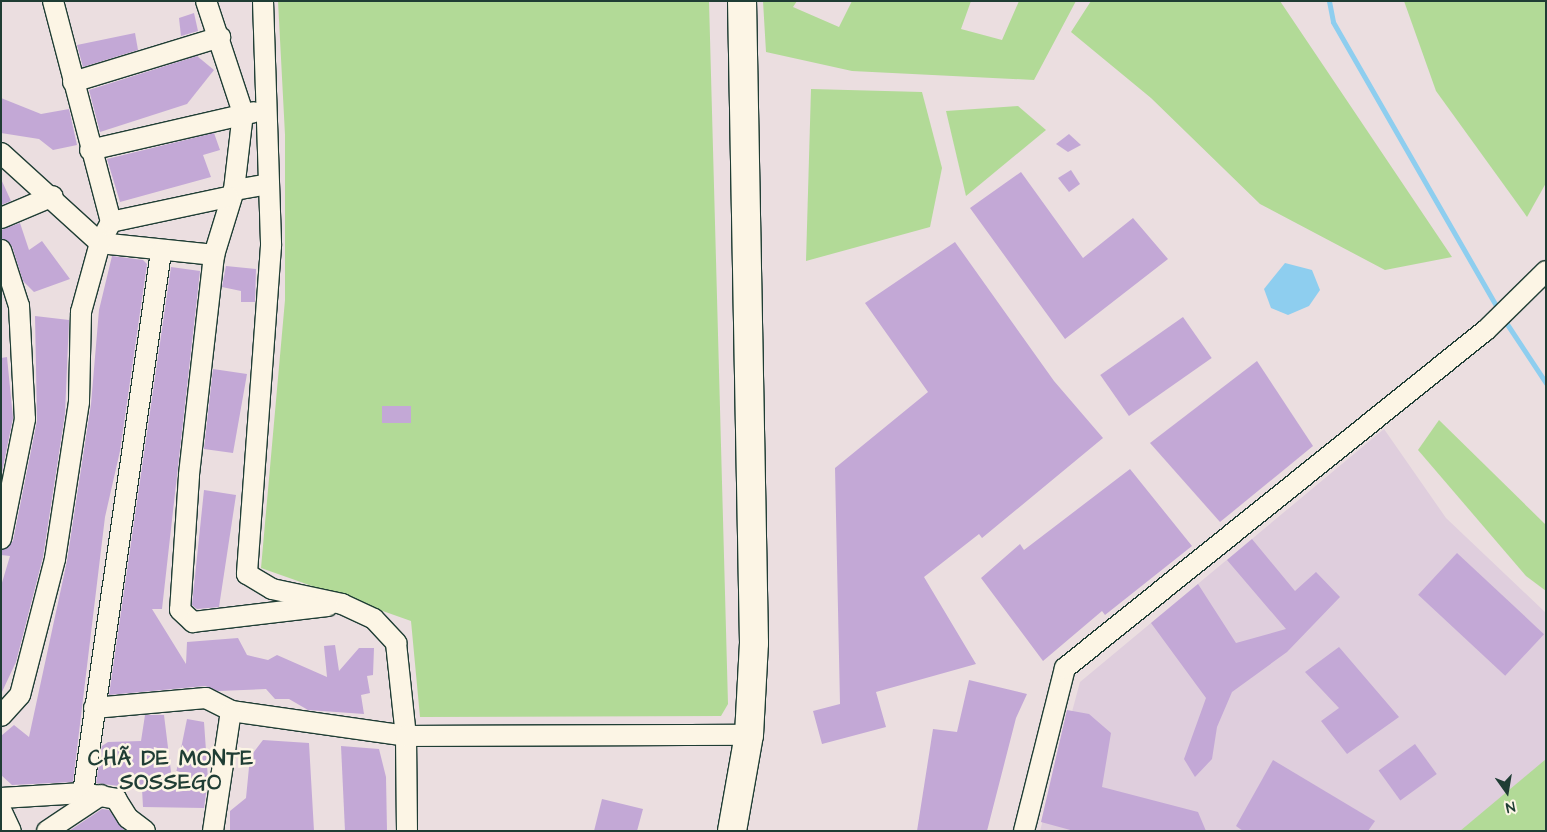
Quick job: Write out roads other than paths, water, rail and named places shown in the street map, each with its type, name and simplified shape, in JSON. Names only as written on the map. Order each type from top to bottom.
[{"type":"main road","points":[[732,831],[749,734],[754,643],[742,1]]},
{"type":"street","points":[[1,716],[20,695],[55,559],[79,402],[81,312],[100,243],[111,222],[90,150],[52,1]]},
{"type":"street","points":[[206,1],[220,37],[243,113],[231,193],[214,255],[189,476],[180,610],[193,622],[342,604]]},
{"type":"street","points":[[263,1],[271,246],[247,574],[272,590],[342,604],[374,619],[396,643],[406,736],[407,831]]},
{"type":"street","points":[[73,82],[220,37]]},
{"type":"street","points":[[90,150],[243,113],[266,110]]},
{"type":"street","points":[[1,153],[53,196],[100,243],[161,252],[214,255]]},
{"type":"street","points":[[111,222],[269,184]]},
{"type":"street","points":[[1,218],[53,196]]},
{"type":"street","points":[[1,250],[19,306],[25,419],[1,539]]},
{"type":"street","points":[[47,831],[92,794],[94,708],[161,252]]},
{"type":"street","points":[[1024,831],[1065,668],[1486,330],[1546,272]]},
{"type":"street","points":[[94,708],[206,698],[231,711],[406,736],[749,734]]},
{"type":"street","points":[[213,831],[231,711]]},
{"type":"street","points":[[1,798],[92,794],[116,799],[128,818],[145,831]]},
{"type":"street","points":[[1,810],[10,831]]},
{"type":"water","points":[[1285,263],[1312,270],[1320,290],[1309,306],[1288,315],[1271,308],[1264,289]]},
{"type":"waterway","points":[[1329,1],[1333,22],[1499,311]]},
{"type":"waterway","points":[[1503,318],[1546,383]]},
{"type":"district","name":"CHÃ DE MONTE SOSSEGO","points":[[171,771]]}]
